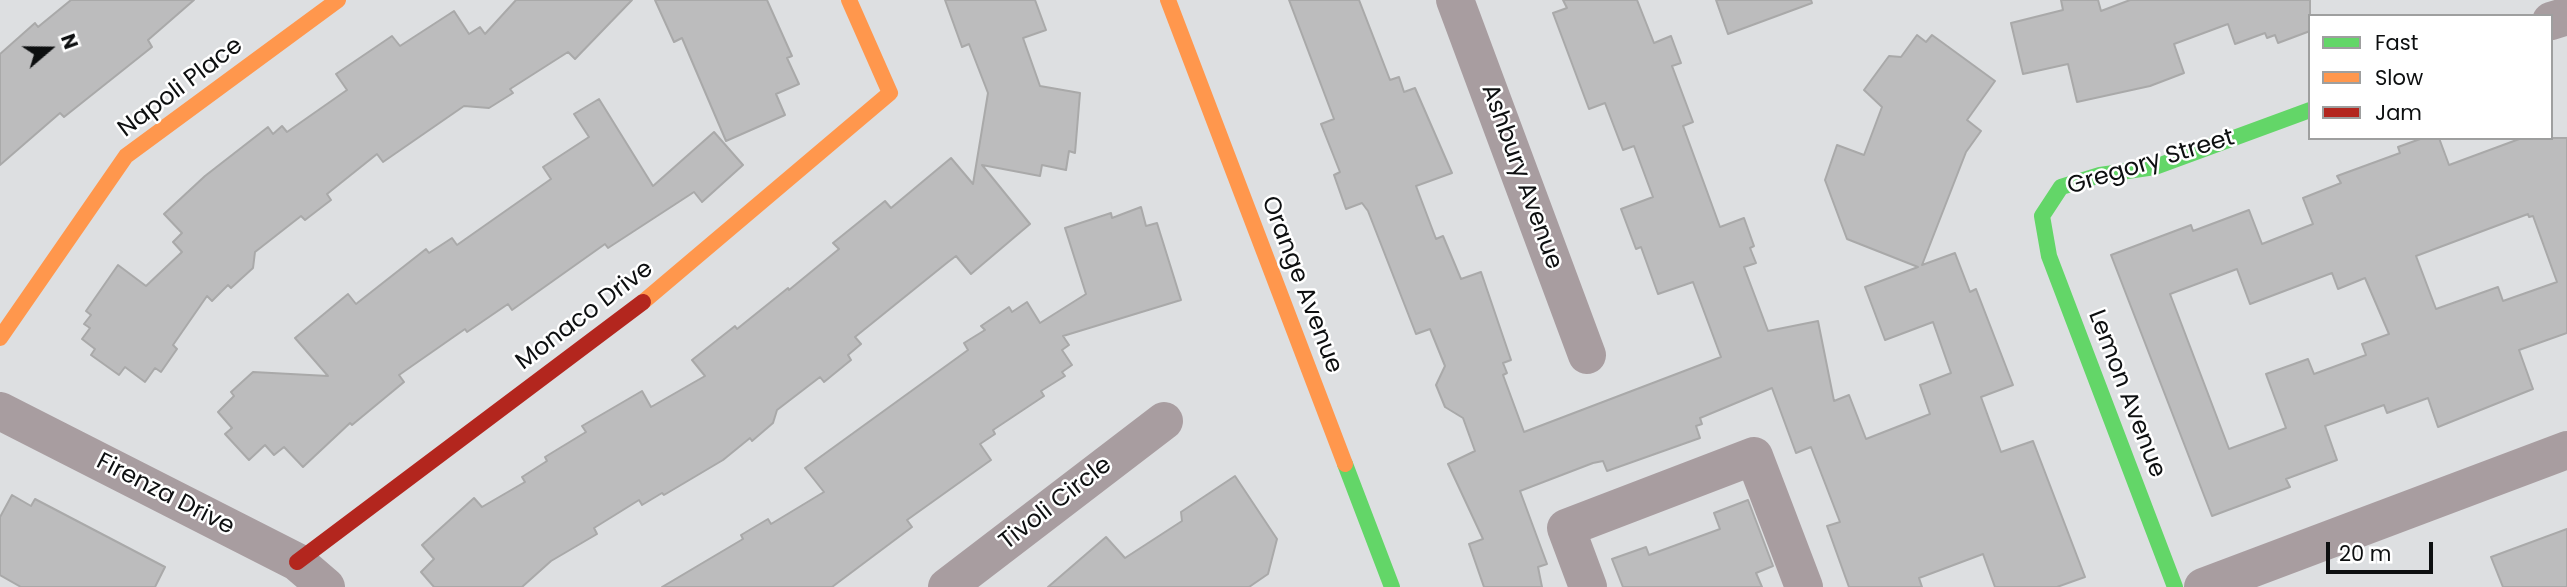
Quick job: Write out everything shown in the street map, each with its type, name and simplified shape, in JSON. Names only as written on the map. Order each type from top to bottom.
[{"type":"street","name":"Napoli Place","points":[[0,338],[127,156],[338,0]]},
{"type":"street","name":"Monaco Drive","points":[[312,575],[656,292],[890,93],[849,0]]},
{"type":"street","name":"Orange Avenue","points":[[1168,0],[1392,587]]},
{"type":"street","name":"Ashbury Avenue","points":[[1455,0],[1587,355]]},
{"type":"street","name":"Gregory Street","points":[[2042,216],[2061,187],[2100,175],[2155,167],[2308,111]]},
{"type":"street","name":"Lemon Avenue","points":[[2042,216],[2049,256],[2175,587]]},
{"type":"street","name":"Firenza Drive","points":[[0,411],[312,575]]},
{"type":"street","name":"Tivoli Circle","points":[[947,587],[1164,421]]},
{"type":"street","points":[[2203,587],[2567,450]]},
{"type":"street","points":[[1588,587],[1566,528],[1754,456],[1804,587]]},
{"type":"building","points":[[71,0],[194,0],[148,40],[152,47],[64,117],[60,113],[0,165],[0,54],[35,23],[38,27]]},
{"type":"building","points":[[516,0],[632,0],[575,59],[568,52],[510,89],[513,93],[489,108],[464,106],[383,162],[377,154],[327,194],[331,200],[305,220],[301,216],[255,252],[253,268],[231,288],[228,285],[212,301],[207,296],[173,345],[177,349],[161,372],[155,368],[145,382],[125,367],[119,375],[91,355],[95,349],[82,339],[90,328],[84,324],[91,315],[86,311],[118,265],[146,286],[182,252],[173,242],[182,233],[164,214],[205,176],[268,127],[273,134],[282,126],[287,132],[347,90],[336,74],[392,36],[400,46],[454,11],[469,34],[480,27],[485,34]]},
{"type":"building","points":[[655,0],[767,0],[792,56],[787,58],[799,84],[776,94],[785,115],[726,141],[682,38],[674,42]]},
{"type":"building","points":[[945,0],[1035,0],[1046,30],[1023,38],[1040,86],[1080,93],[1075,153],[1069,151],[1066,170],[1042,165],[1040,176],[982,165],[1030,224],[971,274],[956,256],[855,337],[861,344],[848,355],[851,360],[824,382],[820,377],[777,410],[773,423],[752,441],[750,438],[723,460],[664,495],[662,493],[642,505],[639,500],[594,528],[597,534],[551,561],[522,587],[434,587],[421,572],[434,559],[422,545],[474,498],[482,507],[525,482],[522,477],[547,461],[545,457],[586,432],[582,426],[642,391],[651,407],[705,376],[692,360],[735,326],[737,329],[788,288],[789,290],[839,249],[833,243],[885,201],[891,208],[951,158],[973,184],[988,93],[969,44],[962,47]]},
{"type":"building","points":[[1289,0],[1359,0],[1390,80],[1399,77],[1404,92],[1415,88],[1452,173],[1416,186],[1436,239],[1443,236],[1461,279],[1481,272],[1511,360],[1503,363],[1507,373],[1503,375],[1524,432],[1721,357],[1693,282],[1658,294],[1641,247],[1636,249],[1621,209],[1653,197],[1634,146],[1623,150],[1605,103],[1589,109],[1553,13],[1567,8],[1563,0],[1637,0],[1654,43],[1671,36],[1681,63],[1672,66],[1693,122],[1683,126],[1720,227],[1744,218],[1754,246],[1750,248],[1756,263],[1744,267],[1768,331],[1818,321],[1834,401],[1849,395],[1866,439],[1930,414],[1920,385],[1951,373],[1933,322],[1885,340],[1865,287],[1918,267],[1847,239],[1825,180],[1837,145],[1864,155],[1882,107],[1864,90],[1889,56],[1901,57],[1917,35],[1926,42],[1932,35],[1995,81],[1967,120],[1981,131],[1966,152],[1922,265],[1955,253],[1970,292],[1976,289],[2013,385],[1981,397],[2001,452],[2033,441],[2085,577],[2057,587],[1995,587],[1983,554],[1919,578],[1922,587],[1849,587],[1827,526],[1840,522],[1811,447],[1796,453],[1772,388],[1700,418],[1702,424],[1696,426],[1700,438],[1607,471],[1603,461],[1593,463],[1520,491],[1547,564],[1538,567],[1542,587],[1484,587],[1469,544],[1483,539],[1448,464],[1475,451],[1463,418],[1445,407],[1436,385],[1445,366],[1430,329],[1416,334],[1368,211],[1362,203],[1346,209],[1334,175],[1340,172],[1321,124],[1334,119]]},
{"type":"building","points":[[1716,0],[1811,0],[1812,3],[1728,34]]},
{"type":"building","points":[[2061,0],[2098,0],[2101,11],[2130,0],[2310,0],[2308,32],[2278,43],[2275,35],[2267,38],[2265,33],[2235,44],[2228,24],[2174,44],[2184,73],[2150,86],[2077,102],[2068,64],[2023,74],[2011,23],[2063,10]]},
{"type":"building","points":[[599,99],[653,186],[714,132],[743,165],[702,202],[694,192],[608,248],[605,244],[512,310],[508,304],[467,332],[465,329],[399,375],[404,382],[352,425],[350,423],[303,467],[284,447],[274,455],[265,445],[249,460],[225,434],[232,428],[218,412],[234,396],[231,392],[253,372],[328,376],[295,338],[348,294],[356,304],[426,249],[429,253],[452,238],[457,245],[551,179],[543,167],[589,137],[574,114]]},
{"type":"building","points":[[2567,138],[2567,333],[2519,350],[2533,389],[2438,427],[2428,398],[2387,413],[2384,405],[2325,426],[2337,460],[2286,479],[2290,487],[2212,516],[2111,255],[2191,225],[2193,231],[2249,210],[2262,244],[2313,224],[2303,198],[2341,183],[2337,176],[2400,153],[2398,147],[2417,140],[2440,140],[2449,165],[2517,140]],"holes":[[[2528,214],[2529,217],[2533,216],[2557,282],[2503,301],[2498,287],[2436,309],[2416,256]],[[2237,269],[2250,304],[2332,273],[2338,289],[2365,278],[2389,334],[2362,344],[2366,355],[2314,374],[2308,359],[2266,374],[2286,428],[2229,449],[2170,294]]]},
{"type":"building","points":[[1141,207],[1146,226],[1157,223],[1181,300],[1063,336],[1069,345],[1062,350],[1072,365],[1062,372],[1065,376],[1041,391],[1044,396],[993,430],[995,434],[980,444],[991,460],[907,520],[912,527],[832,587],[662,587],[743,539],[741,535],[768,519],[771,524],[824,492],[805,468],[968,350],[964,343],[985,330],[981,326],[1009,307],[1012,312],[1027,302],[1040,323],[1086,294],[1065,228],[1111,213],[1112,218]]},
{"type":"building","points":[[1235,476],[1277,539],[1268,574],[1249,587],[1048,587],[1106,537],[1125,558],[1182,521],[1181,512]]},
{"type":"building","points":[[12,495],[31,506],[35,499],[165,567],[155,587],[21,587],[0,575],[0,517]]},
{"type":"building","points":[[1748,500],[1773,566],[1756,573],[1762,587],[1623,587],[1612,559],[1646,547],[1649,555],[1720,529],[1714,513]]},
{"type":"building","points":[[2567,529],[2567,587],[2503,587],[2491,557]]},
{"type":"traffic: fast","points":[[2175,587],[2049,256],[2042,216],[2061,187],[2100,175],[2155,167],[2308,111]]},
{"type":"traffic: fast","points":[[1345,464],[1392,587]]},
{"type":"traffic: slow","points":[[0,338],[126,156],[338,0]]},
{"type":"traffic: slow","points":[[643,302],[890,93],[849,0]]},
{"type":"traffic: slow","points":[[1168,0],[1345,464]]},
{"type":"traffic: jam","points":[[297,562],[643,302]]}]
